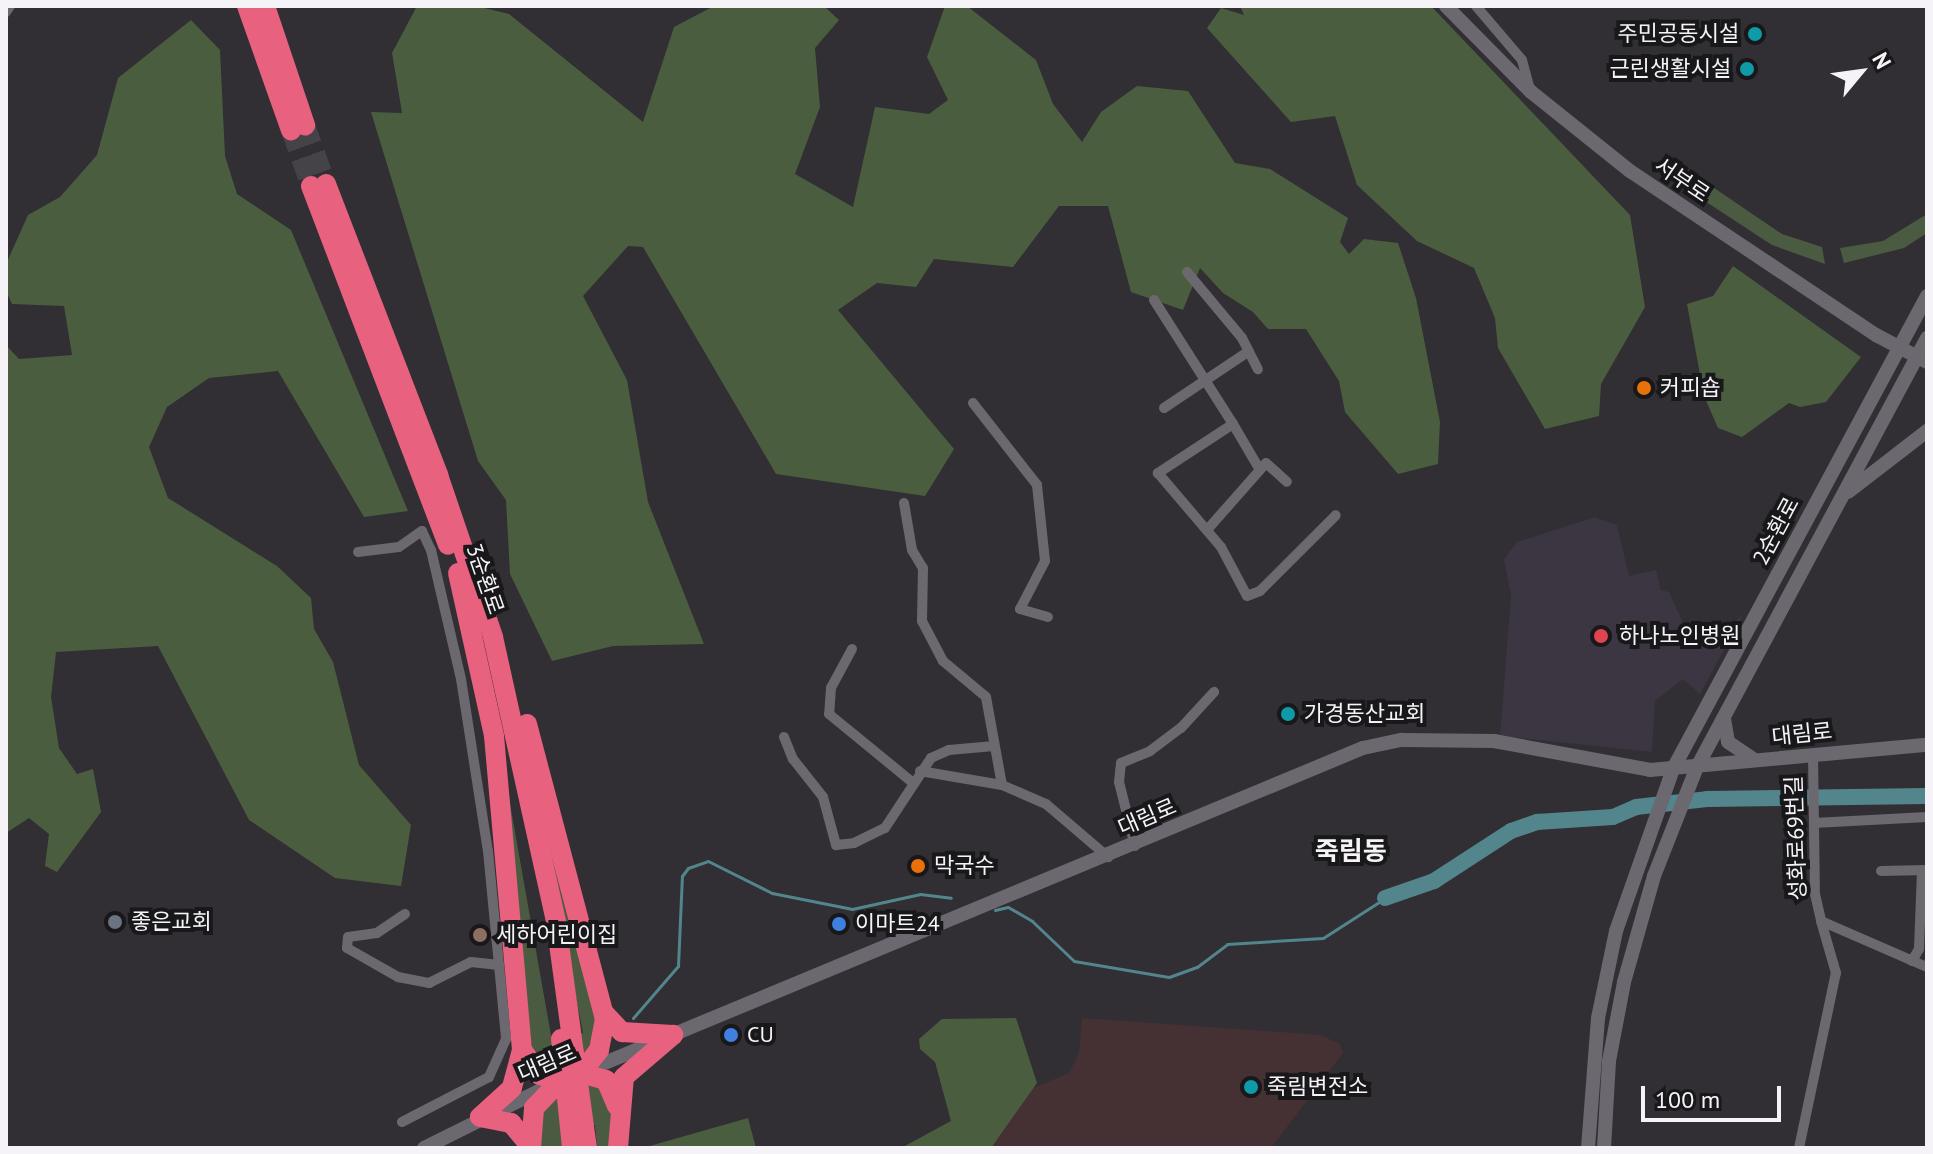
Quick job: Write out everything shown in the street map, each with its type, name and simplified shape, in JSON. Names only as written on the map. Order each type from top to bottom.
[{"type":"highway","points":[[247,6],[298,128],[265,6]]},
{"type":"highway","name":"3순환로","points":[[318,185],[462,543],[509,701],[564,1003],[500,714],[458,573],[318,185]]},
{"type":"highway","points":[[462,543],[529,729],[605,1014],[602,1043],[581,1073],[606,1080],[618,1109]]},
{"type":"highway","points":[[458,573],[494,736],[522,1050],[512,1088],[480,1117]]},
{"type":"highway","points":[[564,1003],[579,1139]]},
{"type":"highway","points":[[605,1014],[622,1032],[673,1035]]},
{"type":"highway","points":[[618,1148],[618,1109],[629,1068],[673,1035]]},
{"type":"highway","points":[[522,1050],[540,1075],[560,1081],[534,1108],[531,1148]]},
{"type":"highway","points":[[480,1117],[511,1123],[531,1148]]},
{"type":"street","points":[[6,12],[10,6]]},
{"type":"street","name":"서부로","points":[[1446,6],[1530,91],[1630,171],[1899,350],[1924,359]]},
{"type":"street","points":[[1476,6],[1522,60],[1530,91]]},
{"type":"street","points":[[1187,272],[1249,351],[1258,369]]},
{"type":"street","name":"2순환로","points":[[1588,1148],[1605,977],[1620,919],[1673,769],[1927,296]]},
{"type":"street","points":[[1154,300],[1209,380],[1260,470]]},
{"type":"street","name":"2순환로","points":[[1604,1148],[1609,1061],[1621,995],[1654,876],[1687,792],[1697,767],[1839,500],[1924,359],[1927,338]]},
{"type":"street","points":[[1164,408],[1249,351]]},
{"type":"street","points":[[973,403],[1037,485],[1045,561],[1020,609],[1048,617]]},
{"type":"street","points":[[1233,424],[1158,473],[1207,530],[1247,596],[1260,591],[1336,515]]},
{"type":"street","points":[[1839,500],[1885,459],[1927,431]]},
{"type":"street","points":[[1207,530],[1266,463],[1287,482]]},
{"type":"street","points":[[904,503],[912,550],[923,568],[922,621],[943,661],[986,697],[1002,785]]},
{"type":"street","points":[[358,552],[399,547],[422,531],[431,550],[463,695],[506,1039],[489,1077],[402,1122]]},
{"type":"street","points":[[852,649],[831,688],[829,714],[912,782]]},
{"type":"street","points":[[1135,846],[1119,782],[1121,763],[1150,751],[1181,728],[1214,692]]},
{"type":"street","points":[[1725,715],[1728,742],[1757,760]]},
{"type":"street","points":[[784,737],[793,759],[823,797],[836,845],[854,843],[885,828],[912,782],[931,758],[949,750],[994,746]]},
{"type":"street","name":"대림로","points":[[424,1148],[480,1117],[560,1081],[1135,846],[1318,765],[1402,740],[1494,741],[1644,769],[1697,767],[1927,745]]},
{"type":"street","name":"성화로69번길","points":[[1799,1148],[1836,973],[1815,894],[1813,754]]},
{"type":"street","points":[[920,771],[1002,785],[1046,804],[1108,857]]},
{"type":"street","points":[[1814,823],[1927,817]]},
{"type":"street","points":[[1881,871],[1924,870],[1919,949],[1912,961]]},
{"type":"street","points":[[405,914],[377,933],[348,937],[347,948],[398,977],[429,983],[471,962],[499,965]]},
{"type":"street","name":"성화로69번길","points":[[1821,921],[1927,967]]},
{"type":"shaded area","name":"하나노인병원","points":[[1595,517],[1617,525],[1629,576],[1656,570],[1661,590],[1669,592],[1685,627],[1704,646],[1743,615],[1700,694],[1683,679],[1655,701],[1652,752],[1500,736],[1511,596],[1504,559],[1517,542]]},
{"type":"shaded area","points":[[1082,1018],[1321,1035],[1340,1044],[1343,1053],[1271,1148],[947,1148],[1026,1091],[1069,1073],[1079,1053]]},
{"type":"green space","points":[[417,6],[476,6],[509,14],[643,122],[674,27],[714,6],[824,6],[839,20],[815,48],[820,107],[795,174],[853,207],[875,107],[929,114],[948,100],[927,57],[945,6],[967,6],[1036,60],[1053,104],[1082,142],[1101,112],[1137,86],[1188,91],[1235,163],[1270,169],[1348,218],[1340,242],[1349,254],[1364,239],[1398,243],[1416,298],[1440,422],[1438,464],[1398,474],[1345,412],[1339,381],[1306,329],[1268,329],[1253,312],[1223,293],[1200,268],[1183,310],[1131,292],[1108,206],[1059,206],[1013,267],[934,259],[916,287],[877,283],[838,310],[954,449],[925,496],[776,474],[643,247],[628,246],[583,296],[627,380],[648,502],[704,644],[613,646],[552,661],[510,574],[506,500],[478,461],[371,112],[402,113],[392,53]]},
{"type":"green space","points":[[1240,6],[1431,6],[1630,215],[1645,307],[1601,384],[1599,416],[1545,429],[1498,348],[1495,318],[1474,268],[1417,241],[1357,185],[1335,116],[1291,122],[1207,28],[1221,8],[1244,15]]},
{"type":"green space","points":[[191,20],[220,50],[225,156],[237,194],[291,230],[408,511],[364,517],[278,371],[209,378],[167,407],[149,447],[168,498],[277,566],[311,598],[314,629],[333,662],[359,765],[411,825],[401,886],[335,878],[249,820],[158,646],[56,652],[51,697],[59,748],[77,774],[93,769],[101,812],[57,872],[45,866],[49,834],[29,818],[6,833],[6,345],[19,359],[72,355],[64,306],[12,304],[6,291],[6,264],[28,215],[60,197],[97,155],[118,78]]},
{"type":"green space","points":[[1670,158],[1782,234],[1822,247],[1825,264],[1772,245],[1662,173]]},
{"type":"green space","points":[[1927,214],[1927,233],[1904,248],[1844,263],[1840,248],[1883,241]]},
{"type":"green space","points":[[1733,266],[1861,357],[1826,402],[1800,407],[1789,403],[1742,437],[1718,428],[1704,396],[1687,304],[1713,296]]},
{"type":"green space","points":[[528,752],[600,1015],[588,1051],[546,1066],[533,1059],[503,764],[552,1041],[583,1033]]},
{"type":"green space","points":[[1016,1018],[1037,1083],[991,1148],[901,1148],[951,1121],[935,1062],[920,1049],[919,1039],[942,1019]]},
{"type":"green space","points":[[593,1080],[611,1098],[613,1148],[597,1148],[595,1125],[564,1132],[565,1148],[537,1148],[538,1113],[548,1101]]},
{"type":"green space","points":[[748,1118],[756,1148],[646,1148],[646,1147]]},
{"type":"waterway","points":[[1385,898],[1434,881],[1511,831],[1537,822],[1613,817],[1636,807],[1707,799],[1927,796]]},
{"type":"waterway","points":[[633,1018],[678,966],[682,876],[688,868],[708,861],[772,893],[852,909],[920,894],[951,898]]},
{"type":"waterway","points":[[995,910],[1008,907],[1032,921],[1074,961],[1169,977],[1197,967],[1227,944],[1323,938],[1385,898]]},
{"type":"tunnel","points":[[305,125],[326,184]]},
{"type":"tunnel","points":[[291,130],[311,186]]},
{"type":"place","name":"주민공동시설","points":[[1755,34]]},
{"type":"place","name":"근린생활시설","points":[[1747,69]]},
{"type":"place","name":"커피숍","points":[[1644,388]]},
{"type":"place","name":"하나노인병원","points":[[1601,636]]},
{"type":"place","name":"가경동산교회","points":[[1288,714]]},
{"type":"place","name":"막국수","points":[[918,866]]},
{"type":"place","name":"좋은교회","points":[[115,922]]},
{"type":"place","name":"이마트24","points":[[839,924]]},
{"type":"place","name":"세하어린이집","points":[[480,935]]},
{"type":"place","name":"CU","points":[[731,1035]]},
{"type":"place","name":"죽림변전소","points":[[1251,1087]]},
{"type":"district","name":"죽림동","points":[[1351,851]]}]
